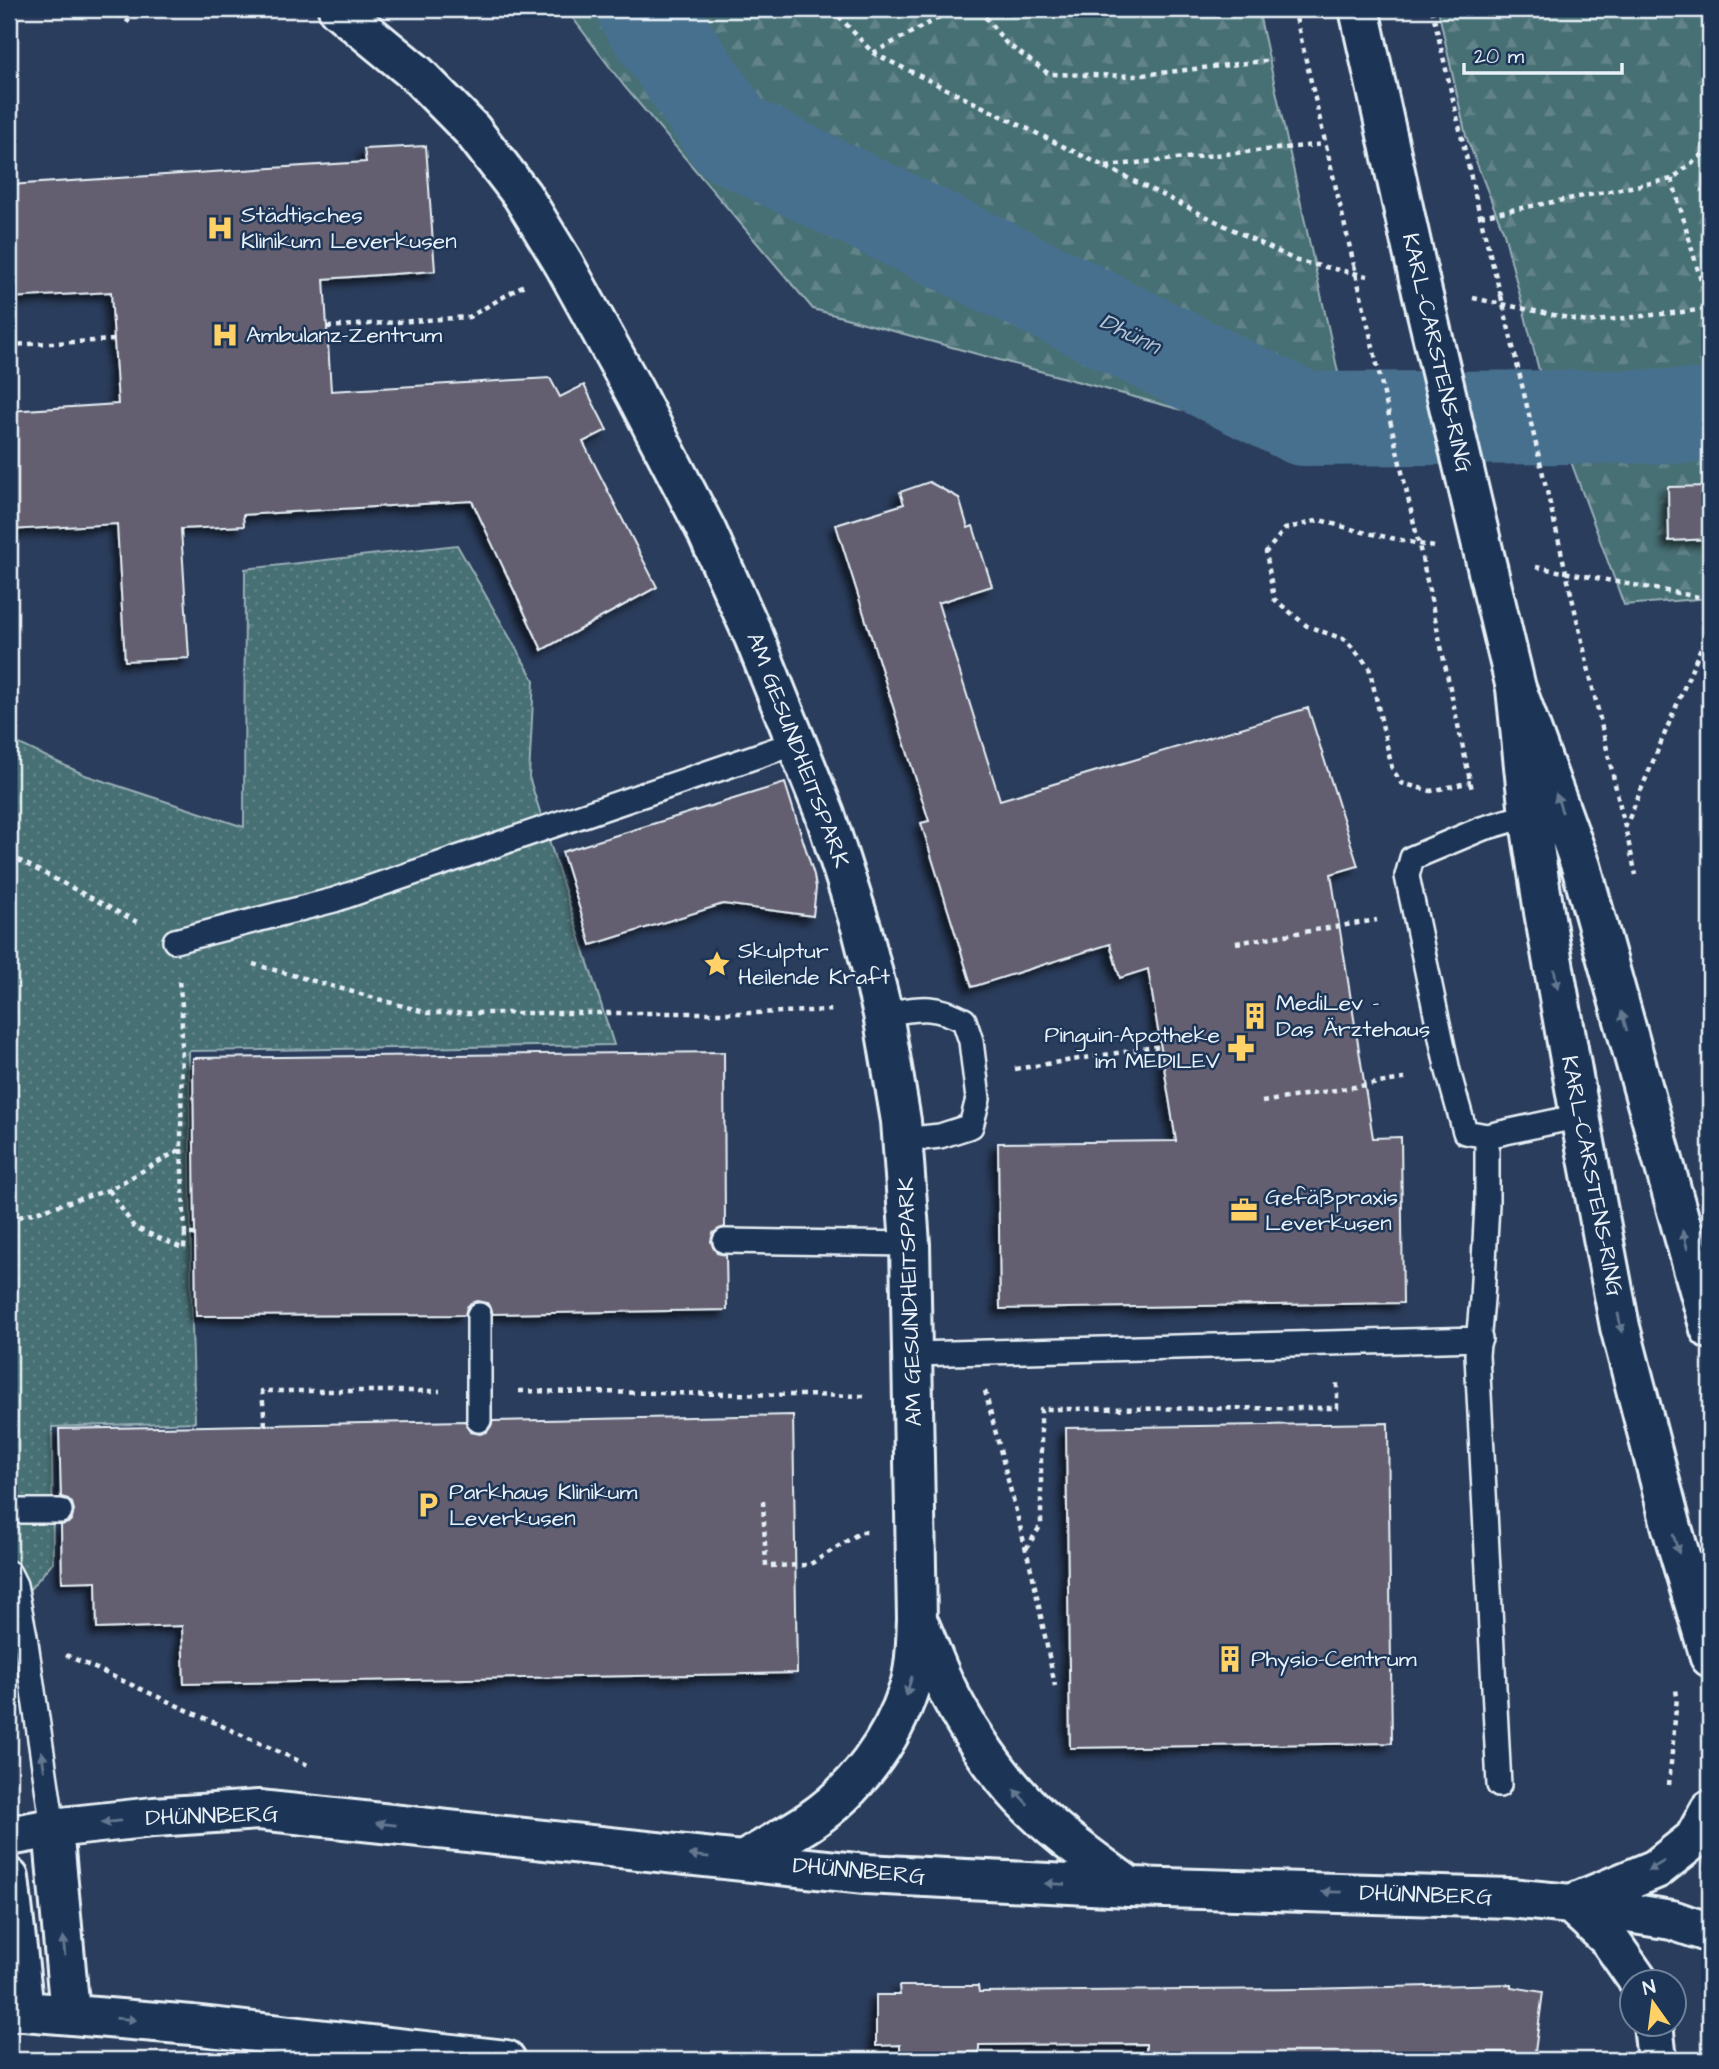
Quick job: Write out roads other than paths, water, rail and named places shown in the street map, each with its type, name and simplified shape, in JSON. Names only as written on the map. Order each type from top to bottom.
[{"type":"street","name":"AM GESUNDHEITSPARK","points":[[338,9],[417,75],[472,130],[522,195],[564,264],[635,393],[706,530],[798,742],[847,876],[883,1011],[903,1140],[910,1244],[916,1658],[909,1688],[885,1740],[865,1771],[811,1821],[745,1860]]},
{"type":"street","name":"KARL-CARSTENS-RING","points":[[1360,11],[1419,279],[1516,688],[1581,866],[1710,1329]]},
{"type":"street","name":"KARL-CARSTENS-RING","points":[[1516,688],[1529,815],[1580,1115],[1620,1327],[1672,1528],[1710,1657]]},
{"type":"street","name":"AM GESUNDHEITSPARK","points":[[917,1619],[943,1682],[1002,1775],[1044,1821],[1130,1887]]},
{"type":"street","name":"DHÜNNBERG","points":[[9,1836],[154,1816],[259,1810],[865,1874],[1130,1887],[1510,1898],[1571,1904],[1672,1920],[1710,1933]]},
{"type":"street","points":[[1629,1968],[1609,1939],[1571,1904],[1656,1869],[1694,1839],[1710,1810]]},
{"type":"street","points":[[53,1828],[70,2014]]},
{"type":"street","points":[[9,1878],[16,2011],[192,2025],[506,2060]]},
{"type":"street","points":[[1655,2038],[1657,2060]]},
{"type":"lane","points":[[175,942],[334,900],[798,742]]},
{"type":"lane","points":[[1529,815],[1481,829],[1412,858],[1406,876],[1448,1071],[1465,1132],[1487,1136],[1580,1115]]},
{"type":"lane","points":[[883,1011],[925,1007],[944,1010],[964,1020],[971,1041],[978,1099],[971,1126],[940,1136],[903,1140]]},
{"type":"lane","points":[[1487,1136],[1487,1204],[1477,1355],[1499,1785]]},
{"type":"lane","points":[[725,1241],[910,1244]]},
{"type":"lane","points":[[479,1315],[479,1420]]},
{"type":"lane","points":[[913,1354],[1480,1339]]},
{"type":"lane","points":[[9,1511],[60,1511]]},
{"type":"lane","points":[[9,1573],[15,1585],[25,1636],[53,1828]]},
{"type":"waterway","name":"Dhünn","points":[[644,9],[732,138],[1304,419],[1710,416]]},
{"type":"place","name":"Städtisches Klinikum Leverkusen","points":[[220,228]]},
{"type":"place","name":"Ambulanz-Zentrum","points":[[225,335]]},
{"type":"place","name":"Skulptur Heilende Kraft","points":[[717,964]]},
{"type":"place","name":"MediLev - Das Ärztehaus","points":[[1255,1016]]},
{"type":"place","name":"Pinguin-Apotheke im MEDILEV","points":[[1241,1048]]},
{"type":"place","name":"Gefäßpraxis Leverkusen","points":[[1244,1210]]},
{"type":"place","name":"Parkhaus Klinikum Leverkusen","points":[[428,1505]]},
{"type":"place","name":"Physio-Centrum","points":[[1230,1659]]}]
